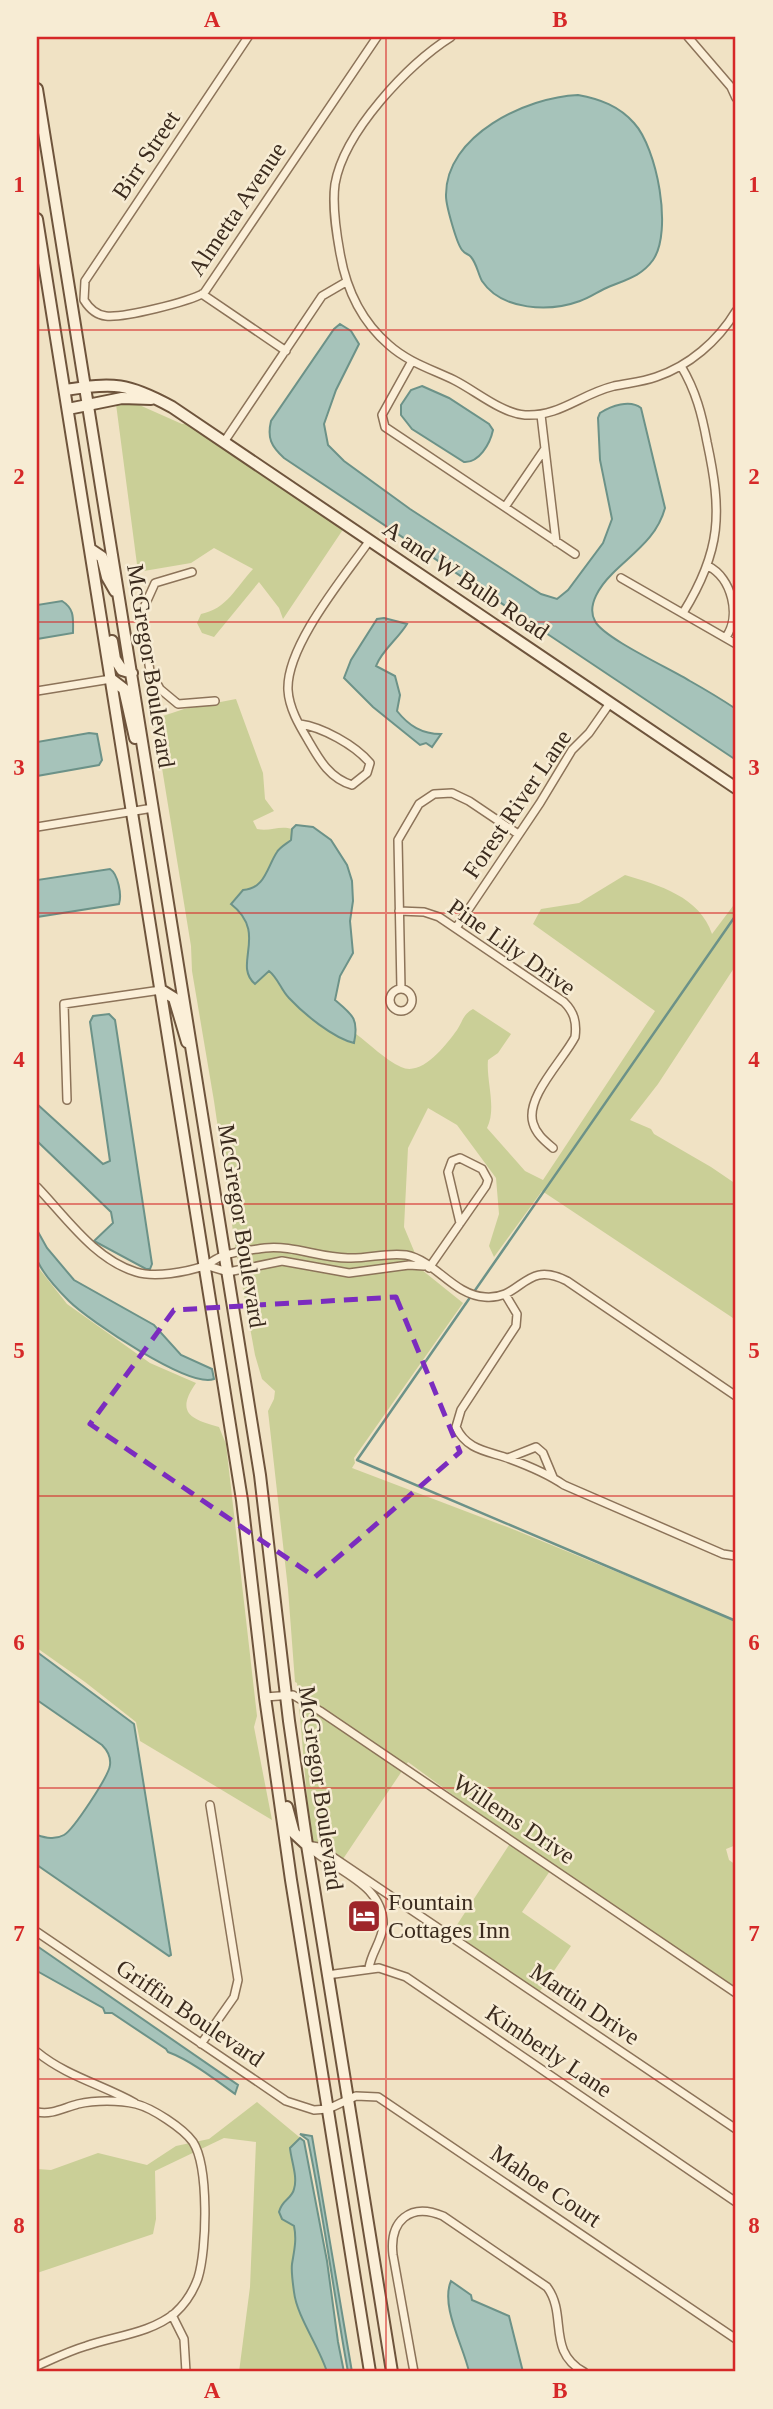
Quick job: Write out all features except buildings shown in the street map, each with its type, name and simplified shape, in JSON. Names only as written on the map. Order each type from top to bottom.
[{"type":"main road","name":"McGregor Boulevard","points":[[37,89],[40,125],[132,673],[260,1475],[307,1845],[392,2372]]},
{"type":"main road","name":"McGregor Boulevard","points":[[37,219],[242,1500],[273,1754],[370,2372]]},
{"type":"main road","name":"A and W Bulb Road","points":[[65,390],[109,384],[126,386],[140,390],[172,407],[736,788]]},
{"type":"main road","name":"A and W Bulb Road","points":[[68,409],[107,400],[136,398],[148,398],[172,407]]},
{"type":"main road","points":[[90,550],[103,556],[107,577],[118,596]]},
{"type":"main road","points":[[97,592],[104,600],[115,659],[122,670],[132,673]]},
{"type":"main road","points":[[110,679],[124,690],[135,740],[144,752]]},
{"type":"main road","points":[[161,990],[174,998],[183,1037],[193,1054]]},
{"type":"main road","points":[[273,1754],[279,1765],[292,1829],[299,1840],[307,1845]]},
{"type":"street","name":"Birr Street","points":[[84,297],[85,281],[248,37]]},
{"type":"street","name":"Almetta Avenue","points":[[84,297],[96,313],[110,317],[183,303],[202,295],[210,287],[377,37]]},
{"type":"street","points":[[451,37],[416,62],[395,84],[365,123],[340,166],[334,198],[346,282],[358,306],[388,345],[412,361],[481,394],[503,409],[518,414],[553,414],[592,393],[653,379],[681,366],[716,338],[736,311]]},
{"type":"street","points":[[688,37],[734,84],[736,98]]},
{"type":"street","points":[[224,442],[323,296],[346,282]]},
{"type":"street","points":[[202,295],[286,351]]},
{"type":"street","points":[[412,361],[382,415],[386,427],[575,554]]},
{"type":"street","points":[[681,366],[700,405],[717,494],[715,536],[708,566],[683,613]]},
{"type":"street","points":[[541,415],[556,542]]},
{"type":"street","points":[[505,507],[544,450]]},
{"type":"street","points":[[300,724],[319,728],[361,754],[370,763],[367,774],[352,785],[333,775],[322,765],[300,724],[290,702],[288,678],[296,651],[370,540]]},
{"type":"street","points":[[708,566],[723,577],[731,597],[733,624],[726,637]]},
{"type":"street","points":[[192,572],[155,583],[141,614],[150,671],[160,689],[178,704],[215,701]]},
{"type":"street","points":[[621,578],[736,645]]},
{"type":"street","points":[[132,673],[150,671]]},
{"type":"street","points":[[37,691],[110,679]]},
{"type":"street","name":"Forest River Lane","points":[[456,928],[572,750],[589,733],[610,703]]},
{"type":"street","points":[[401,989],[398,840],[415,810],[426,798],[443,792],[461,796],[518,834]]},
{"type":"street","points":[[37,827],[153,808]]},
{"type":"street","name":"Pine Lily Drive","points":[[399,911],[432,914],[456,928],[564,1002],[575,1017],[575,1037],[533,1105],[531,1114],[536,1130],[553,1148]]},
{"type":"street","points":[[67,1100],[64,1004],[161,990]]},
{"type":"street","points":[[429,1268],[460,1223],[488,1180],[482,1169],[460,1157],[452,1161],[448,1172],[460,1223]]},
{"type":"street","points":[[37,1187],[96,1250],[125,1267],[143,1273],[154,1274],[205,1265],[225,1255],[279,1248],[349,1258],[405,1255],[423,1262],[467,1293],[485,1297],[505,1294],[535,1275],[551,1274],[736,1396]]},
{"type":"street","points":[[205,1265],[228,1272],[282,1261],[338,1273],[360,1273],[409,1265],[429,1268]]},
{"type":"street","points":[[505,1294],[517,1314],[516,1326],[461,1410],[456,1427],[461,1437],[472,1447],[553,1477],[564,1485],[723,1554],[736,1556]]},
{"type":"street","points":[[506,1458],[536,1447],[543,1453],[553,1477]]},
{"type":"street","points":[[265,1697],[286,1694]]},
{"type":"street","name":"Willems Drive","points":[[286,1694],[296,1696],[320,1711],[736,1993]]},
{"type":"street","points":[[201,2045],[234,1997],[238,1980],[210,1805]]},
{"type":"street","points":[[307,1845],[316,1854],[369,1889],[380,1903],[382,1929],[369,1968]]},
{"type":"street","name":"Martin Drive","points":[[307,1845],[318,1847],[736,2129]]},
{"type":"street","name":"Griffin Boulevard","points":[[37,1932],[286,2101],[314,2110],[328,2109]]},
{"type":"street","name":"Kimberly Lane","points":[[327,1975],[369,1968],[388,1970],[413,1982],[736,2202]]},
{"type":"street","points":[[37,2052],[69,2073],[106,2087],[180,2128],[193,2142],[203,2167],[203,2257],[191,2294],[172,2315],[157,2324],[80,2348],[37,2366]]},
{"type":"street","name":"Mahoe Court","points":[[328,2109],[356,2096],[378,2097],[394,2106],[736,2339]]},
{"type":"street","points":[[37,2112],[52,2113],[93,2102],[137,2105]]},
{"type":"street","points":[[414,2372],[392,2237],[401,2220],[408,2214],[424,2210],[443,2216],[547,2287],[554,2302],[565,2357],[584,2372]]},
{"type":"street","points":[[172,2315],[184,2339],[186,2372]]},
{"type":"highlighted area","points":[[396,1297],[460,1452],[315,1577],[90,1424],[174,1310]]},
{"type":"green space","points":[[116,404],[137,404],[182,424],[189,423],[344,528],[283,619],[279,608],[259,582],[214,637],[202,633],[197,623],[201,614],[224,602],[253,569],[214,548],[191,563],[138,572]]},
{"type":"green space","points":[[236,699],[263,773],[265,799],[274,811],[253,821],[257,829],[292,829],[291,840],[278,850],[268,872],[239,910],[251,935],[246,962],[255,983],[269,971],[275,975],[280,987],[345,1041],[354,1043],[356,1034],[389,1060],[409,1069],[417,1068],[433,1058],[457,1030],[465,1015],[473,1009],[511,1034],[498,1053],[488,1060],[491,1112],[487,1128],[525,1171],[543,1180],[655,1011],[533,924],[541,909],[579,903],[625,875],[677,894],[698,911],[712,934],[736,902],[736,965],[658,1084],[630,1120],[651,1129],[654,1134],[736,1184],[736,1320],[542,1191],[494,1257],[489,1246],[499,1214],[496,1178],[457,1125],[428,1108],[408,1148],[404,1227],[422,1270],[463,1303],[354,1458],[352,1468],[515,1530],[736,1621],[736,1845],[726,1849],[729,1860],[736,1865],[736,1988],[552,1868],[522,1912],[571,1946],[536,1997],[451,1934],[513,1839],[408,1762],[343,1859],[311,1843],[288,1589],[268,1411],[275,1391],[262,1379],[255,1355],[235,1245],[154,719],[184,709]]},
{"type":"green space","points":[[37,1266],[67,1304],[150,1363],[196,1383],[187,1401],[189,1413],[201,1421],[219,1427],[226,1444],[257,1716],[254,1727],[272,1820],[140,1741],[136,1722],[37,1648]]},
{"type":"green space","points":[[257,2102],[304,2141],[327,2261],[344,2372],[239,2372],[250,2287],[256,2142],[224,2138],[155,2171],[156,2219],[153,2234],[37,2273],[37,2169],[51,2170],[98,2153],[147,2165],[176,2146],[209,2139]]},
{"type":"water","points":[[578,95],[615,108],[634,123],[642,135],[660,190],[662,230],[659,247],[653,260],[643,271],[583,300],[555,307],[514,303],[491,291],[482,281],[473,260],[461,248],[446,201],[449,174],[459,155],[492,123],[536,103]]},
{"type":"water","points":[[340,324],[351,331],[359,344],[336,390],[324,424],[328,445],[344,461],[410,509],[541,594],[557,599],[568,590],[603,543],[612,519],[600,460],[600,413],[626,404],[641,408],[665,508],[650,537],[599,589],[592,608],[593,615],[601,628],[611,636],[736,709],[736,760],[280,454],[270,437],[271,421]]},
{"type":"water","points":[[422,386],[449,398],[489,424],[493,430],[492,435],[479,456],[464,462],[412,429],[401,415],[401,405],[411,390]]},
{"type":"water","points":[[62,601],[71,611],[73,633],[37,639],[37,605]]},
{"type":"water","points":[[384,618],[407,624],[376,666],[395,676],[400,695],[397,711],[411,725],[422,731],[441,734],[432,747],[426,743],[420,745],[373,707],[344,678],[351,660],[377,619]]},
{"type":"water","points":[[97,734],[102,760],[99,765],[37,776],[37,742]]},
{"type":"water","points":[[296,825],[313,827],[331,840],[347,865],[352,881],[350,921],[353,953],[340,976],[335,1000],[353,1018],[356,1028],[354,1043],[328,1031],[311,1018],[289,998],[269,971],[255,984],[249,976],[248,926],[231,904],[243,890],[256,886],[261,881],[278,850],[291,840],[292,829]]},
{"type":"water","points":[[110,869],[119,885],[119,904],[37,917],[37,880]]},
{"type":"water","points":[[109,1014],[115,1020],[152,1264],[150,1269],[94,1241],[113,1223],[111,1212],[37,1141],[37,1104],[103,1164],[110,1161],[90,1022],[93,1016]]},
{"type":"water","points":[[37,1230],[47,1248],[74,1280],[154,1325],[181,1355],[212,1369],[214,1379],[184,1374],[163,1364],[117,1337],[69,1301],[38,1262]]},
{"type":"water","points":[[37,1652],[134,1724],[171,1955],[169,1956],[37,1865],[37,1835],[54,1838],[69,1831],[97,1791],[110,1762],[102,1745],[37,1700]]},
{"type":"water","points":[[37,1946],[238,2085],[235,2094],[112,2013],[105,2013],[103,2008],[37,1971]]},
{"type":"water","points":[[300,2134],[312,2136],[352,2372],[348,2372],[308,2140]]},
{"type":"water","points":[[300,2138],[304,2141],[327,2261],[344,2372],[327,2372],[299,2311],[294,2292],[294,2226],[282,2219],[279,2212],[294,2189],[295,2174],[290,2148]]},
{"type":"water","points":[[451,2281],[471,2295],[472,2300],[509,2316],[523,2372],[469,2372],[448,2302]]},
{"type":"waterway","points":[[736,915],[357,1460],[736,1621]]},
{"type":"place","name":"Fountain Cottages Inn","points":[[364,1916]]}]
